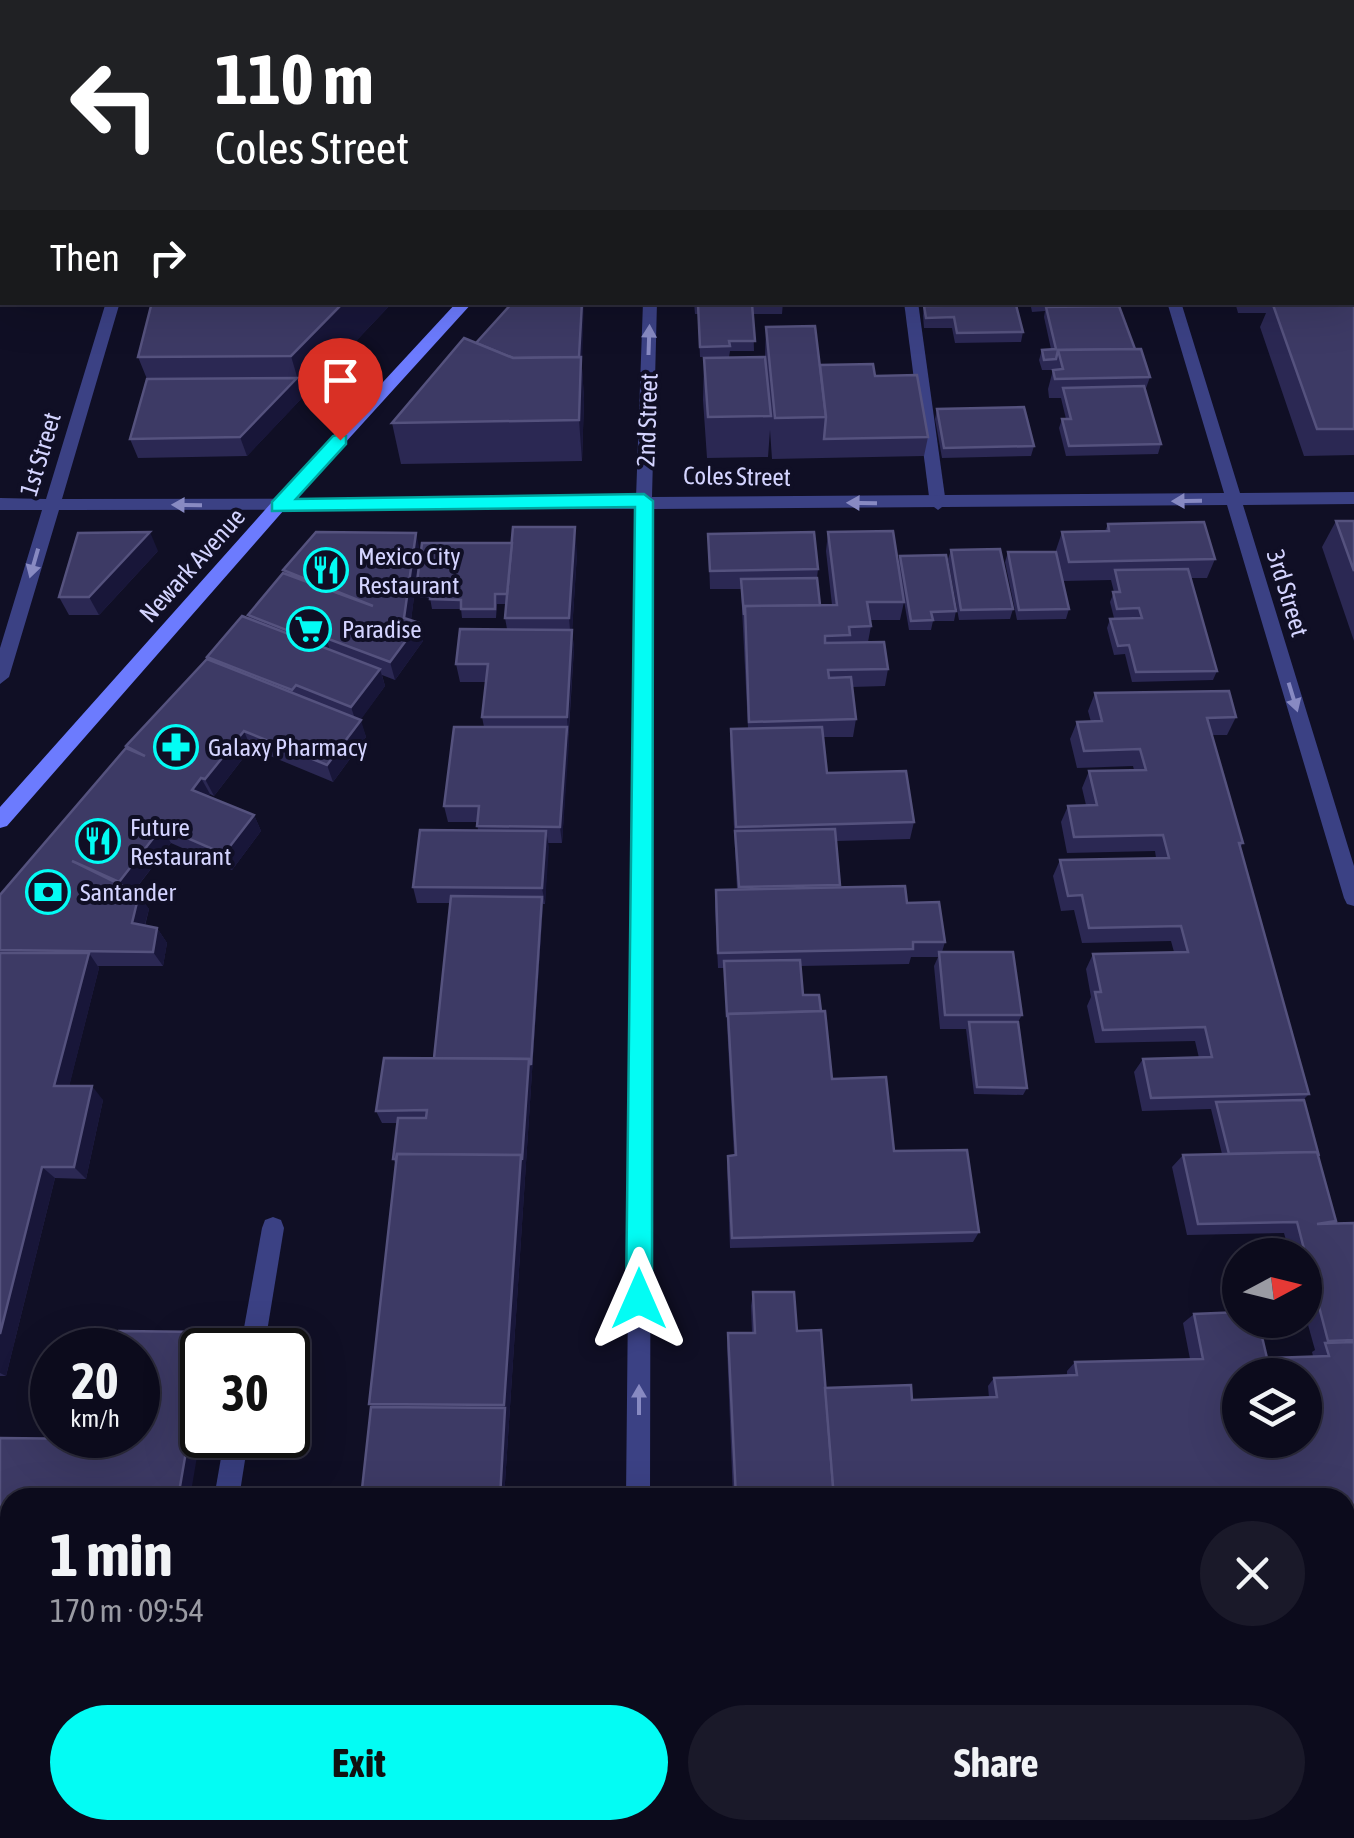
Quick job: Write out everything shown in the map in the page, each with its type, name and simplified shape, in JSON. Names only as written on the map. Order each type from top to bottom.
[{"type":"main road","name":"Newark Avenue","points":[[0,820],[278,506],[463,305]]},
{"type":"street","name":"1st Street","points":[[0,677],[112,305]]},
{"type":"street","name":"2nd Street","points":[[638,1488],[644,501],[650,305]]},
{"type":"street","points":[[911,305],[938,504]]},
{"type":"street","name":"3rd Street","points":[[1175,305],[1354,898]]},
{"type":"street","name":"Coles Street","points":[[0,504],[938,504],[1354,498]]},
{"type":"street","points":[[256,1328],[273,1228]]},
{"type":"street","points":[[228,1488],[233,1458]]},
{"type":"building","points":[[151,305],[341,305],[291,356],[138,357]]},
{"type":"building","points":[[510,305],[582,305],[579,357],[513,358],[476,343]]},
{"type":"building","points":[[698,305],[752,305],[755,341],[700,347]]},
{"type":"building","points":[[1016,305],[1023,332],[957,333],[954,317],[926,318],[924,306]]},
{"type":"building","points":[[1273,305],[1354,305],[1354,429],[1317,429]]},
{"type":"building","points":[[1119,306],[1135,349],[1058,350],[1056,359],[1044,360],[1042,350],[1056,349],[1046,307]]},
{"type":"building","points":[[815,326],[826,417],[775,418],[766,327]]},
{"type":"building","points":[[464,338],[513,358],[581,357],[579,420],[392,423]]},
{"type":"building","points":[[1141,349],[1150,377],[1055,379],[1053,370],[1063,369],[1058,350]]},
{"type":"building","points":[[765,357],[771,416],[708,417],[704,358]]},
{"type":"building","points":[[873,364],[875,376],[917,375],[928,437],[824,439],[826,417],[820,365]]},
{"type":"building","points":[[297,378],[240,437],[130,439],[147,379]]},
{"type":"building","points":[[1144,386],[1161,444],[1069,446],[1062,419],[1071,419],[1063,388]]},
{"type":"building","points":[[1024,407],[1034,446],[944,448],[937,409]]},
{"type":"building","points":[[1336,521],[1354,521],[1354,571]]},
{"type":"building","points":[[1204,522],[1215,559],[1069,562],[1062,532],[1109,531],[1108,524]]},
{"type":"building","points":[[513,527],[575,527],[569,618],[505,618]]},
{"type":"building","points":[[893,531],[904,602],[867,602],[871,626],[849,627],[850,635],[825,636],[825,643],[884,642],[888,669],[828,670],[829,678],[851,677],[856,719],[749,722],[745,606],[837,605],[828,532]]},
{"type":"building","points":[[150,532],[89,597],[59,597],[78,533]]},
{"type":"building","points":[[316,532],[416,533],[404,618],[419,623],[390,662],[326,638],[322,644],[248,615],[283,573],[373,606],[283,570]]},
{"type":"building","points":[[814,532],[818,569],[710,571],[708,534]]},
{"type":"building","points":[[422,543],[512,543],[507,594],[495,594],[495,609],[461,609],[461,600],[430,599],[431,589],[416,589]]},
{"type":"building","points":[[1000,549],[1013,609],[961,610],[951,550]]},
{"type":"building","points":[[1008,552],[1056,552],[1069,609],[1019,610]]},
{"type":"building","points":[[946,555],[956,611],[931,612],[933,620],[911,621],[900,556]]},
{"type":"building","points":[[1188,569],[1217,671],[1136,672],[1129,645],[1118,646],[1110,619],[1142,618],[1139,608],[1117,609],[1113,592],[1120,592],[1115,570]]},
{"type":"building","points":[[817,578],[820,605],[745,606],[744,615],[741,579]]},
{"type":"building","points":[[242,616],[380,669],[351,707],[296,685],[292,690],[207,657]]},
{"type":"building","points":[[460,629],[572,630],[567,717],[482,717],[488,664],[456,664]]},
{"type":"building","points":[[207,659],[361,720],[327,765],[244,731],[192,790],[254,815],[224,854],[162,827],[119,882],[72,861],[139,894],[132,923],[157,928],[153,952],[0,950],[0,895],[126,748],[145,756],[126,746]]},
{"type":"building","points":[[1229,691],[1236,717],[1207,718],[1309,1094],[1151,1098],[1143,1059],[1212,1057],[1205,1027],[1103,1030],[1093,954],[1188,952],[1181,926],[1089,928],[1082,895],[1068,896],[1060,860],[1169,858],[1163,835],[1074,837],[1068,806],[1097,805],[1089,771],[1146,770],[1140,749],[1084,751],[1077,722],[1102,721],[1095,693]]},
{"type":"building","points":[[454,727],[567,727],[560,827],[477,826],[479,806],[444,806]]},
{"type":"building","points":[[822,727],[827,773],[906,771],[914,822],[736,827],[731,729]]},
{"type":"building","points":[[835,829],[840,885],[739,887],[735,831]]},
{"type":"building","points":[[420,830],[546,831],[542,888],[413,887]]},
{"type":"building","points":[[905,886],[907,903],[939,902],[945,942],[913,942],[913,949],[718,953],[716,890]]},
{"type":"building","points":[[451,896],[542,897],[531,1065],[529,1059],[434,1058]]},
{"type":"building","points":[[939,952],[1013,952],[1022,1015],[945,1015]]},
{"type":"building","points":[[0,953],[89,953],[54,1086],[92,1086],[74,1167],[42,1167],[0,1334]]},
{"type":"building","points":[[800,960],[803,995],[819,995],[821,1011],[727,1015],[724,961]]},
{"type":"building","points":[[825,1011],[832,1079],[886,1077],[894,1151],[967,1150],[979,1232],[732,1238],[728,1156],[736,1155],[728,1014]]},
{"type":"building","points":[[969,1022],[1018,1022],[1027,1088],[977,1087]]},
{"type":"building","points":[[384,1058],[529,1059],[522,1160],[521,1155],[397,1154],[393,1159],[398,1118],[426,1118],[427,1110],[376,1111]]},
{"type":"building","points":[[1304,1100],[1319,1156],[1317,1152],[1229,1154],[1216,1102]]},
{"type":"building","points":[[1317,1152],[1336,1221],[1317,1224],[1354,1223],[1354,1340],[1328,1341],[1322,1318],[1322,1238],[1301,1238],[1297,1222],[1198,1224],[1183,1155]]},
{"type":"building","points":[[397,1154],[521,1155],[504,1405],[369,1404]]},
{"type":"building","points":[[753,1292],[794,1292],[797,1331],[821,1330],[833,1488],[736,1488],[728,1333],[755,1333]]},
{"type":"building","points":[[1222,1313],[1222,1338],[1262,1338],[1267,1358],[1329,1356],[1325,1343],[1354,1342],[1354,1488],[833,1488],[825,1388],[911,1385],[912,1400],[997,1397],[994,1378],[1077,1375],[1075,1362],[1203,1359],[1194,1314]]},
{"type":"building","points":[[160,1331],[180,1332],[180,1458],[185,1458],[180,1488],[0,1488],[0,1438],[30,1438],[30,1458],[160,1458]]},
{"type":"building","points":[[371,1407],[505,1408],[501,1488],[362,1488]]},
{"type":"place","name":"Mexico City Restaurant","points":[[326,570]]},
{"type":"place","name":"Paradise","points":[[309,629]]},
{"type":"place","name":"Galaxy Pharmacy","points":[[176,747]]},
{"type":"place","name":"Future Restaurant","points":[[98,841]]},
{"type":"place","name":"Santander","points":[[48,892]]},
{"type":"route","points":[[340,440],[278,506],[644,501],[639,1299]]}]
